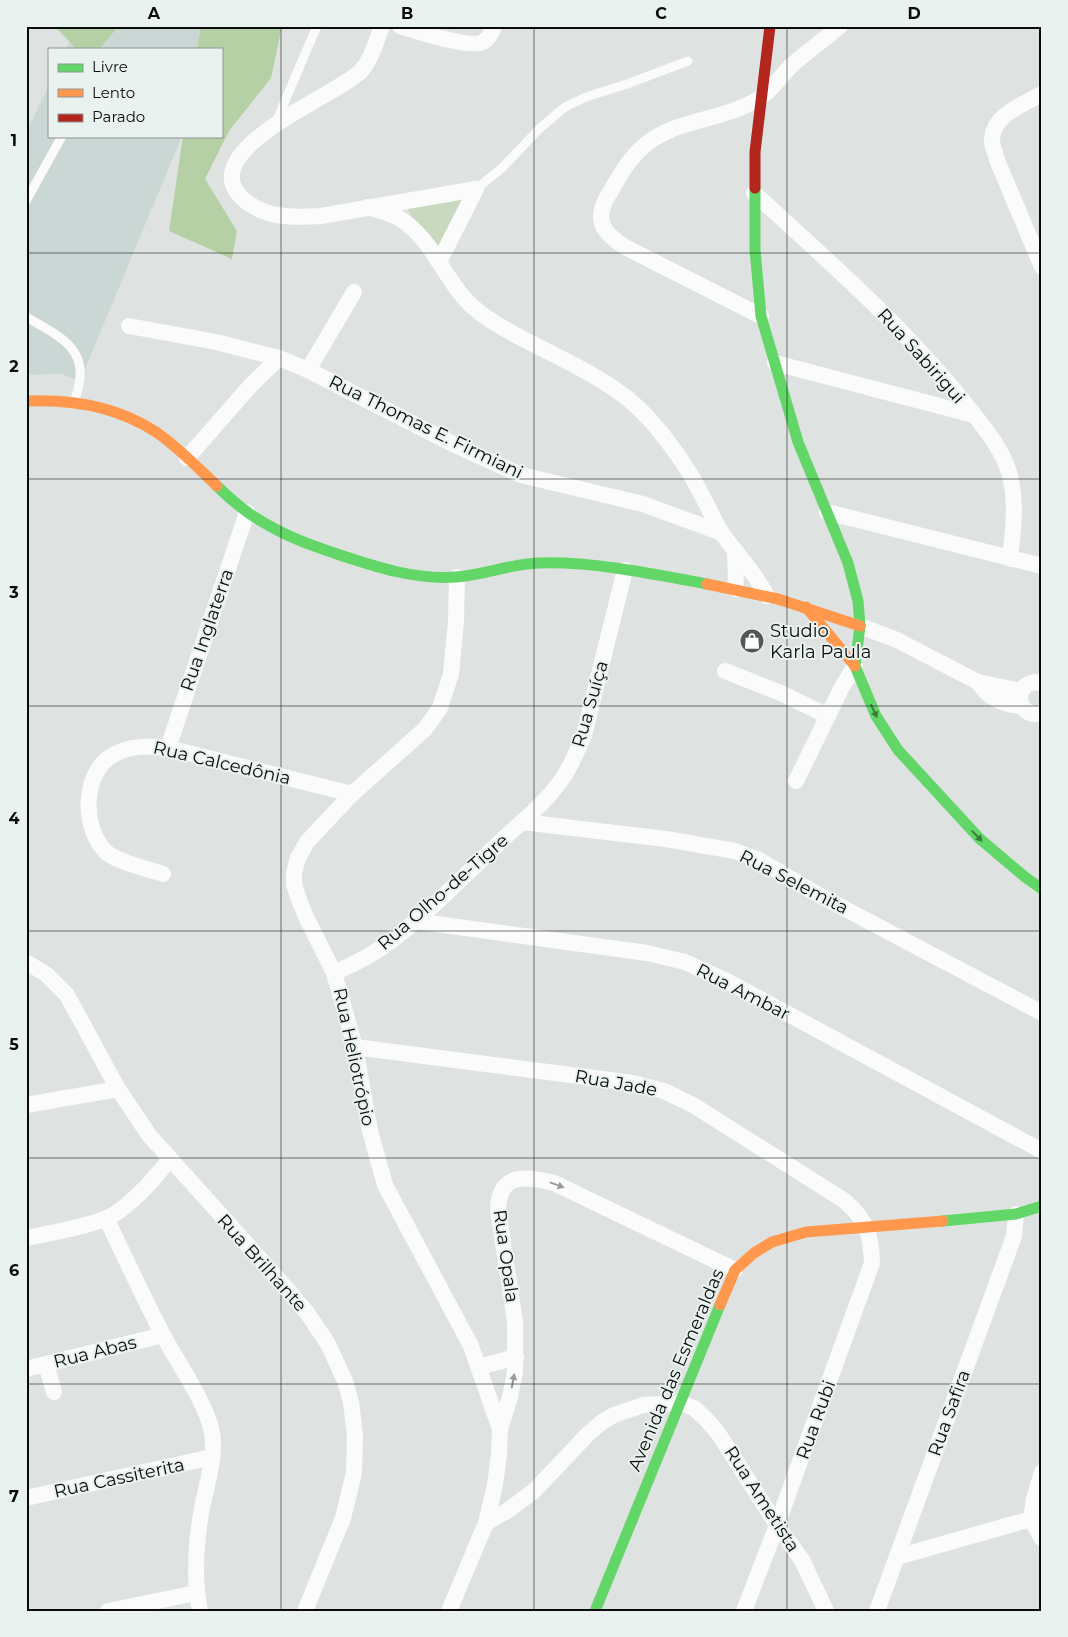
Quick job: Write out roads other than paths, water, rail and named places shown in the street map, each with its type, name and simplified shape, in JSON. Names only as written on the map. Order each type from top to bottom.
[{"type":"main road","points":[[770,26],[755,152],[756,265],[762,316],[798,442],[854,582],[860,626],[869,652]]},
{"type":"main road","points":[[26,401],[75,402],[132,419],[156,432],[218,488],[264,524],[298,541],[383,569],[417,576],[457,577],[512,565],[546,562],[578,564],[736,589],[806,607],[860,626]]},
{"type":"main road","points":[[806,607],[855,666],[876,716],[898,750],[980,839],[1042,889]]},
{"type":"main road","points":[[855,666],[860,626]]},
{"type":"main road","points":[[922,759],[960,804],[988,833],[1030,872],[1042,880]]},
{"type":"main road","name":"Avenida das Esmeraldas","points":[[595,1611],[712,1322],[735,1270],[754,1253],[772,1242],[806,1232],[984,1218],[1016,1214],[1042,1206]]},
{"type":"street","points":[[382,26],[371,56],[362,71],[349,82],[274,124],[244,152],[234,167],[232,177],[234,187],[240,196],[250,204],[269,214],[286,216],[321,216],[476,189]]},
{"type":"street","points":[[400,26],[475,44],[482,43],[487,39],[494,26]]},
{"type":"street","points":[[762,316],[625,247],[605,233],[601,222],[604,202],[625,168],[644,145],[667,132],[732,111],[761,97],[793,64],[840,26]]},
{"type":"street","points":[[1042,94],[999,120],[994,129],[992,143],[997,160],[1042,267]]},
{"type":"street","points":[[439,262],[476,189]]},
{"type":"street","name":"Rua Sabirigui","points":[[754,193],[886,315],[944,378],[1001,453],[1010,474],[1014,498],[1014,522],[1010,558]]},
{"type":"street","points":[[367,207],[402,219],[414,230],[457,289],[474,307],[505,330],[586,371],[624,396],[653,423],[689,472],[722,532],[759,580],[767,596]]},
{"type":"street","points":[[308,370],[354,292]]},
{"type":"street","name":"Rua Thomas E. Firmiani","points":[[129,326],[216,342],[279,358],[308,370],[457,446],[521,475],[643,504],[722,532]]},
{"type":"street","points":[[187,458],[252,384],[279,358]]},
{"type":"street","points":[[775,363],[974,415]]},
{"type":"street","name":"Rua Inglaterra","points":[[168,748],[247,512]]},
{"type":"street","points":[[827,512],[1042,566]]},
{"type":"street","points":[[735,550],[736,589]]},
{"type":"street","name":"Rua Suíça","points":[[522,822],[564,777],[584,735],[625,570]]},
{"type":"street","name":"Rua Heliotrópio","points":[[457,577],[452,674],[440,708],[425,729],[352,794],[307,842],[298,858],[294,873],[294,884],[298,900],[334,972],[355,1047],[370,1130],[385,1185],[471,1346],[500,1428]]},
{"type":"street","points":[[860,626],[897,640],[1032,709]]},
{"type":"street","points":[[796,781],[855,666]]},
{"type":"street","points":[[725,671],[783,694],[828,716]]},
{"type":"street","points":[[1032,709],[1029,683],[1042,684]]},
{"type":"street","name":"Rua Calcedônia","points":[[163,874],[124,862],[106,852],[89,822],[88,800],[92,783],[101,765],[114,754],[131,748],[146,746],[168,748],[352,794]]},
{"type":"street","name":"Rua Olho-de-Tigre","points":[[334,972],[360,961],[381,948],[415,921],[522,822]]},
{"type":"street","name":"Rua Selemita","points":[[522,822],[656,837],[735,851],[759,860],[815,893],[1042,1013]]},
{"type":"street","name":"Rua Ambar","points":[[415,921],[647,953],[685,962],[726,981],[1042,1151]]},
{"type":"street","name":"Rua Brilhante","points":[[26,962],[46,974],[67,995],[118,1089],[149,1134],[308,1314],[328,1344],[345,1380],[351,1402],[355,1436],[354,1473],[343,1518],[304,1611]]},
{"type":"street","name":"Rua Jade","points":[[355,1047],[633,1083],[664,1091],[693,1105],[845,1201],[856,1211],[867,1227]]},
{"type":"street","points":[[26,1105],[118,1089]]},
{"type":"street","points":[[26,1238],[106,1218],[128,1203],[170,1159]]},
{"type":"street","name":"Rua Opala","points":[[500,1428],[510,1398],[516,1357],[515,1322],[498,1209],[501,1191],[505,1186],[515,1180],[528,1178],[538,1179],[567,1189],[735,1270]]},
{"type":"street","name":"Rua Safira","points":[[877,1611],[1014,1236],[1016,1214]]},
{"type":"street","points":[[106,1218],[163,1335],[209,1420],[214,1442],[198,1532],[196,1593],[200,1611]]},
{"type":"street","name":"Rua Rubi","points":[[744,1611],[778,1526],[872,1263],[872,1246],[867,1227]]},
{"type":"street","name":"Rua Abas","points":[[26,1369],[163,1335]]},
{"type":"street","points":[[479,1367],[516,1357]]},
{"type":"street","points":[[46,1364],[54,1392]]},
{"type":"street","points":[[486,1523],[521,1502],[534,1491],[588,1434],[602,1422],[628,1409],[653,1404],[680,1403]]},
{"type":"street","name":"Rua Ametista","points":[[680,1403],[694,1408],[718,1433],[802,1560],[826,1611]]},
{"type":"street","points":[[448,1611],[486,1523],[495,1486],[500,1428]]},
{"type":"street","name":"Rua Cassiterita","points":[[26,1498],[212,1457]]},
{"type":"street","points":[[1042,1472],[1034,1499],[1031,1519],[1042,1539]]},
{"type":"street","points":[[897,1557],[1031,1519]]},
{"type":"street","points":[[108,1611],[196,1593]]},
{"type":"lane","points":[[274,124],[318,26]]},
{"type":"lane","points":[[476,189],[502,168],[540,128],[565,107],[586,97],[688,61]]},
{"type":"lane","points":[[26,201],[61,138]]},
{"type":"lane","points":[[26,317],[59,336],[70,345],[76,354],[80,362],[80,378],[75,402]]},
{"type":"place","name":"Studio Karla Paula","points":[[752,641]]}]
